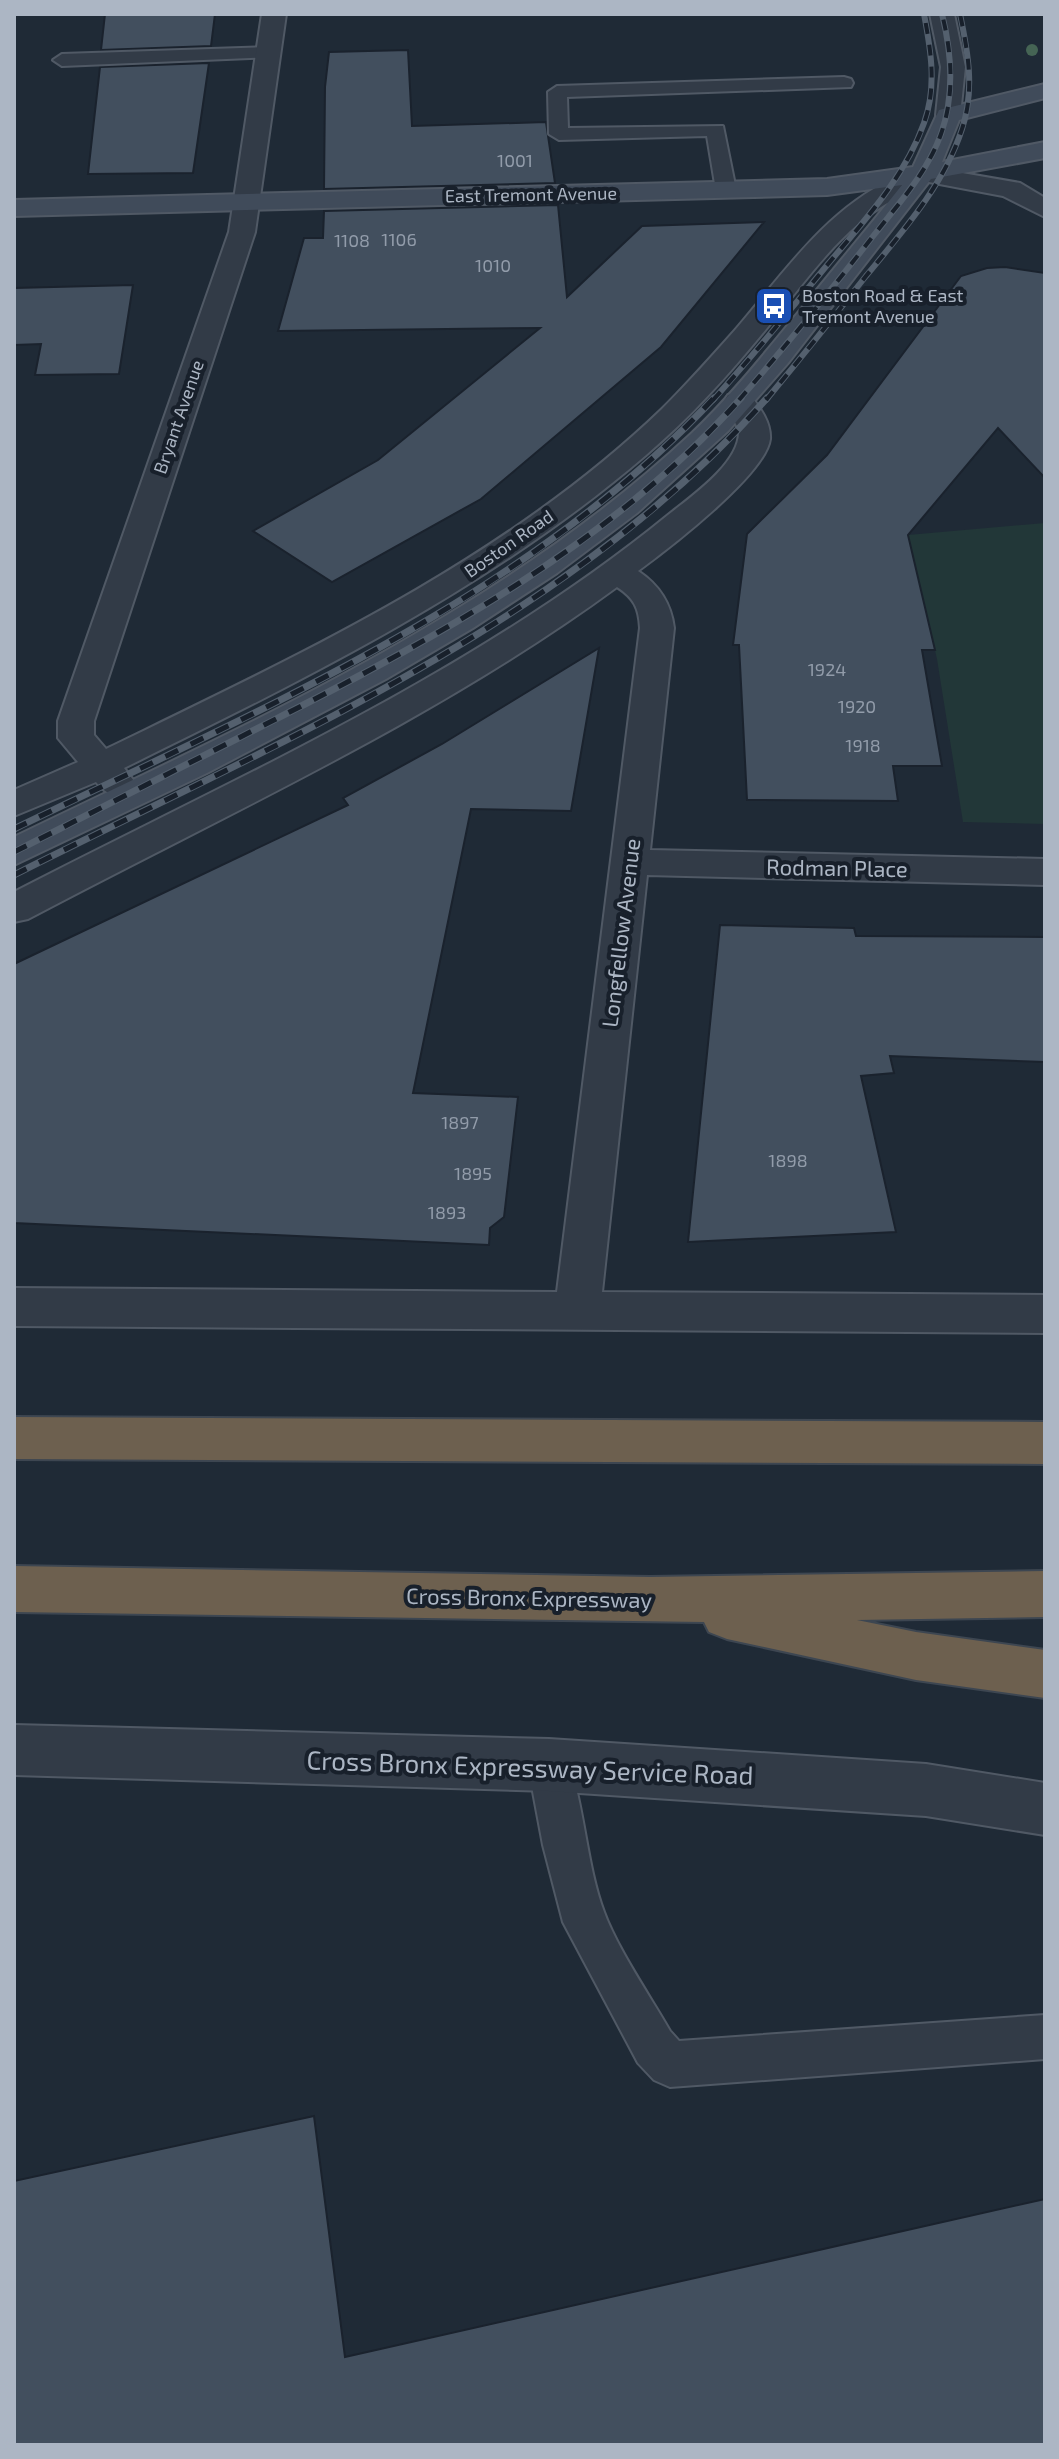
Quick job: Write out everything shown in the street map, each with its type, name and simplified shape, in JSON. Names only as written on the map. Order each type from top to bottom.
[{"type":"highway","points":[[866,1442],[1045,1431]]},
{"type":"highway","points":[[14,1438],[1045,1443]]},
{"type":"highway","name":"Cross Bronx Expressway","points":[[14,1589],[650,1600],[1045,1594]]},
{"type":"highway","points":[[650,1600],[916,1656],[1045,1674]]},
{"type":"main road","points":[[948,115],[1045,91]]},
{"type":"main road","name":"Boston Road","points":[[25,847],[371,672],[515,587],[573,547],[701,441],[739,401],[922,174],[938,144],[948,115]]},
{"type":"main road","name":"East Tremont Avenue","points":[[14,208],[850,185],[1045,150]]},
{"type":"street","name":"Bryant Avenue","points":[[129,795],[76,738],[76,721],[242,232],[274,14]]},
{"type":"street","name":"Boston Road","points":[[942,14],[953,67],[948,115]]},
{"type":"street","name":"Boston Road","points":[[14,804],[100,766],[379,626],[478,567],[543,522],[612,468],[678,410],[842,221],[880,194],[922,174]]},
{"type":"street","points":[[922,174],[1011,189],[1045,209]]},
{"type":"street","points":[[14,909],[444,684],[529,633],[675,526],[746,461],[753,450],[756,429],[753,419],[739,401]]},
{"type":"street","name":"Longfellow Avenue","points":[[577,1311],[657,628],[654,604],[647,592],[616,572]]},
{"type":"street","points":[[25,847],[72,879]]},
{"type":"street","name":"Rodman Place","points":[[630,862],[1045,872]]},
{"type":"street","points":[[14,1307],[1045,1314]]},
{"type":"street","name":"Cross Bronx Expressway Service Road","points":[[14,1750],[549,1765],[926,1790],[1045,1809]]},
{"type":"lane","points":[[62,60],[268,53]]},
{"type":"lane","points":[[726,190],[716,130],[559,134],[557,92],[844,83]]},
{"type":"lane","points":[[549,1765],[564,1845],[585,1922],[654,2047],[670,2064],[1045,2037]]},
{"type":"green space","points":[[1045,523],[1045,824],[963,822],[937,659],[908,535]]},
{"type":"building","points":[[105,14],[215,14],[211,46],[101,50]]},
{"type":"building","points":[[408,50],[412,126],[546,122],[555,183],[324,189],[325,87],[329,52]]},
{"type":"building","points":[[209,63],[193,173],[88,174],[100,67]]},
{"type":"building","points":[[558,205],[567,297],[642,226],[764,222],[661,347],[481,499],[332,582],[253,531],[378,460],[540,328],[278,331],[304,238],[323,238],[324,211]]},
{"type":"building","points":[[1005,267],[1045,273],[1045,478],[998,428],[908,535],[935,650],[922,650],[942,766],[893,766],[898,801],[747,800],[739,645],[733,645],[747,534],[827,455],[961,276],[987,268]]},
{"type":"building","points":[[133,285],[119,374],[35,375],[41,344],[14,345],[14,288]]},
{"type":"building","points":[[599,648],[571,811],[471,809],[413,1093],[518,1097],[504,1217],[490,1228],[489,1245],[14,1223],[14,964],[348,805],[343,798],[442,744]]},
{"type":"building","points":[[720,925],[854,928],[856,936],[1045,937],[1045,1062],[890,1056],[894,1073],[861,1076],[896,1232],[688,1242]]},
{"type":"building","points":[[314,2116],[345,2357],[1045,2199],[1045,2445],[14,2445],[14,2181]]},
{"type":"railway","points":[[713,400],[869,215],[906,162],[924,123],[932,82],[924,14]]},
{"type":"railway","points":[[739,400],[893,211],[928,162],[941,134],[950,89],[950,59],[942,14]]},
{"type":"railway","points":[[766,400],[908,224],[945,169],[962,129],[968,100],[968,57],[960,14]]},
{"type":"railway","points":[[14,829],[293,694],[385,645],[474,592],[559,534],[640,470],[714,398]]},
{"type":"railway","points":[[14,852],[400,654],[523,581],[638,497],[691,450],[741,398]]},
{"type":"railway","points":[[14,875],[315,725],[511,613],[602,549],[688,478],[767,398]]},
{"type":"place","name":"Boston Road & East Tremont Avenue","points":[[774,306]]}]
